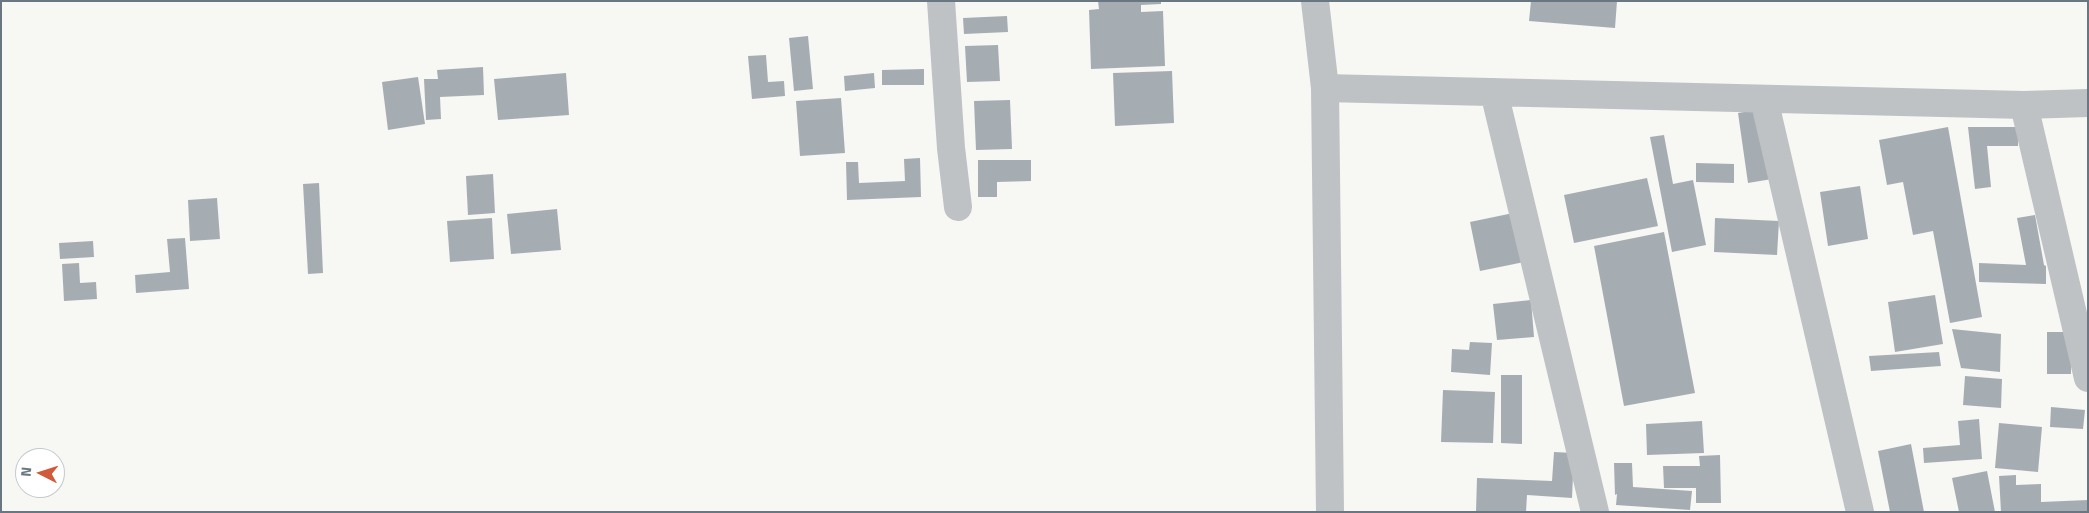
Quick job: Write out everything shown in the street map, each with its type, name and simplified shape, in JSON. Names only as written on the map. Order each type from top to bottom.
[{"type":"street","points":[[940,1],[951,148],[958,207]]},
{"type":"street","points":[[1315,1],[1325,88],[1330,512]]},
{"type":"street","points":[[1325,88],[2024,105],[2088,103]]},
{"type":"street","points":[[1494,92],[1595,512]]},
{"type":"street","points":[[1764,99],[1860,512]]},
{"type":"street","points":[[2024,105],[2088,378]]},
{"type":"building","points":[[1098,1],[1161,1],[1161,4],[1141,5],[1141,12],[1163,11],[1165,66],[1091,69],[1089,10],[1099,9]]},
{"type":"building","points":[[1531,1],[1617,1],[1615,28],[1529,21]]},
{"type":"building","points":[[1007,16],[1008,32],[964,34],[963,18]]},
{"type":"building","points":[[808,36],[813,89],[794,91],[789,38]]},
{"type":"building","points":[[998,45],[1000,81],[967,82],[965,46]]},
{"type":"building","points":[[766,55],[768,82],[784,81],[785,96],[752,99],[748,56]]},
{"type":"building","points":[[483,67],[484,95],[440,97],[441,119],[426,120],[424,79],[438,79],[437,70]]},
{"type":"building","points":[[924,69],[924,85],[882,85],[882,70]]},
{"type":"building","points":[[1172,71],[1174,123],[1115,126],[1113,73]]},
{"type":"building","points":[[566,73],[569,115],[498,120],[494,79]]},
{"type":"building","points":[[874,73],[875,88],[845,91],[844,76]]},
{"type":"building","points":[[418,77],[425,124],[388,130],[382,82]]},
{"type":"building","points":[[841,98],[845,153],[800,156],[796,101]]},
{"type":"building","points":[[1010,100],[1012,149],[976,150],[974,101]]},
{"type":"building","points":[[1762,109],[1772,179],[1748,183],[1738,113]]},
{"type":"building","points":[[1948,127],[1982,317],[1950,323],[1933,231],[1913,235],[1903,182],[1887,185],[1879,140]]},
{"type":"building","points":[[1968,127],[2018,127],[2018,146],[1987,146],[1991,187],[1975,189]]},
{"type":"building","points":[[1664,135],[1673,184],[1693,180],[1706,245],[1672,252],[1650,137]]},
{"type":"building","points":[[920,158],[921,197],[847,200],[846,162],[858,162],[859,183],[905,181],[904,159]]},
{"type":"building","points":[[978,160],[1031,160],[1031,181],[997,182],[997,197],[978,197]]},
{"type":"building","points":[[1696,163],[1734,164],[1734,183],[1696,182]]},
{"type":"building","points":[[493,174],[495,213],[468,215],[466,176]]},
{"type":"building","points":[[1647,178],[1658,226],[1574,243],[1564,195]]},
{"type":"building","points":[[319,183],[323,273],[308,274],[303,184]]},
{"type":"building","points":[[1860,186],[1868,239],[1828,246],[1820,192]]},
{"type":"building","points":[[217,198],[220,239],[190,241],[188,200]]},
{"type":"building","points":[[557,209],[561,250],[511,254],[507,214]]},
{"type":"building","points":[[1518,212],[1529,261],[1480,271],[1470,222]]},
{"type":"building","points":[[2035,215],[2044,265],[2046,266],[2046,284],[1979,282],[1979,263],[2026,265],[2017,218]]},
{"type":"building","points":[[492,218],[494,259],[450,262],[447,221]]},
{"type":"building","points":[[1715,218],[1779,221],[1777,255],[1714,252]]},
{"type":"building","points":[[1664,232],[1695,393],[1624,406],[1594,246]]},
{"type":"building","points":[[185,238],[189,289],[136,293],[135,275],[170,272],[167,239]]},
{"type":"building","points":[[93,241],[94,257],[60,259],[59,243]]},
{"type":"building","points":[[79,263],[80,283],[96,282],[97,299],[64,301],[62,264]]},
{"type":"building","points":[[1935,295],[1943,344],[1895,352],[1888,302]]},
{"type":"building","points":[[1531,300],[1534,337],[1497,340],[1493,304]]},
{"type":"building","points":[[1952,329],[2001,334],[2000,372],[1961,368]]},
{"type":"building","points":[[2047,332],[2071,332],[2071,374],[2047,374]]},
{"type":"building","points":[[1470,342],[1492,343],[1490,375],[1451,372],[1452,349],[1469,350]]},
{"type":"building","points":[[1939,352],[1941,366],[1871,371],[1869,356]]},
{"type":"building","points":[[1501,375],[1522,375],[1522,444],[1501,443]]},
{"type":"building","points":[[1965,376],[2002,379],[2001,408],[1963,405]]},
{"type":"building","points":[[1443,390],[1495,392],[1493,443],[1441,442]]},
{"type":"building","points":[[2051,407],[2085,410],[2083,429],[2050,427]]},
{"type":"building","points":[[1979,419],[1982,459],[1924,463],[1923,448],[1960,445],[1958,421]]},
{"type":"building","points":[[1702,421],[1704,453],[1647,455],[1646,424]]},
{"type":"building","points":[[1999,423],[2042,427],[2038,472],[1995,468]]},
{"type":"building","points":[[1911,444],[1924,512],[1890,512],[1878,451]]},
{"type":"building","points":[[1554,452],[1574,453],[1572,498],[1527,495],[1526,512],[1476,512],[1477,478],[1552,481]]},
{"type":"building","points":[[1720,455],[1721,503],[1696,503],[1696,488],[1664,488],[1663,466],[1700,466],[1699,456]]},
{"type":"building","points":[[1614,463],[1632,463],[1633,487],[1692,491],[1690,510],[1616,505],[1617,494],[1615,495]]},
{"type":"building","points":[[1987,471],[1995,512],[1959,512],[1952,478]]},
{"type":"building","points":[[2016,475],[2016,485],[2041,484],[2041,502],[2088,500],[2088,512],[2001,512],[1999,476]]}]
